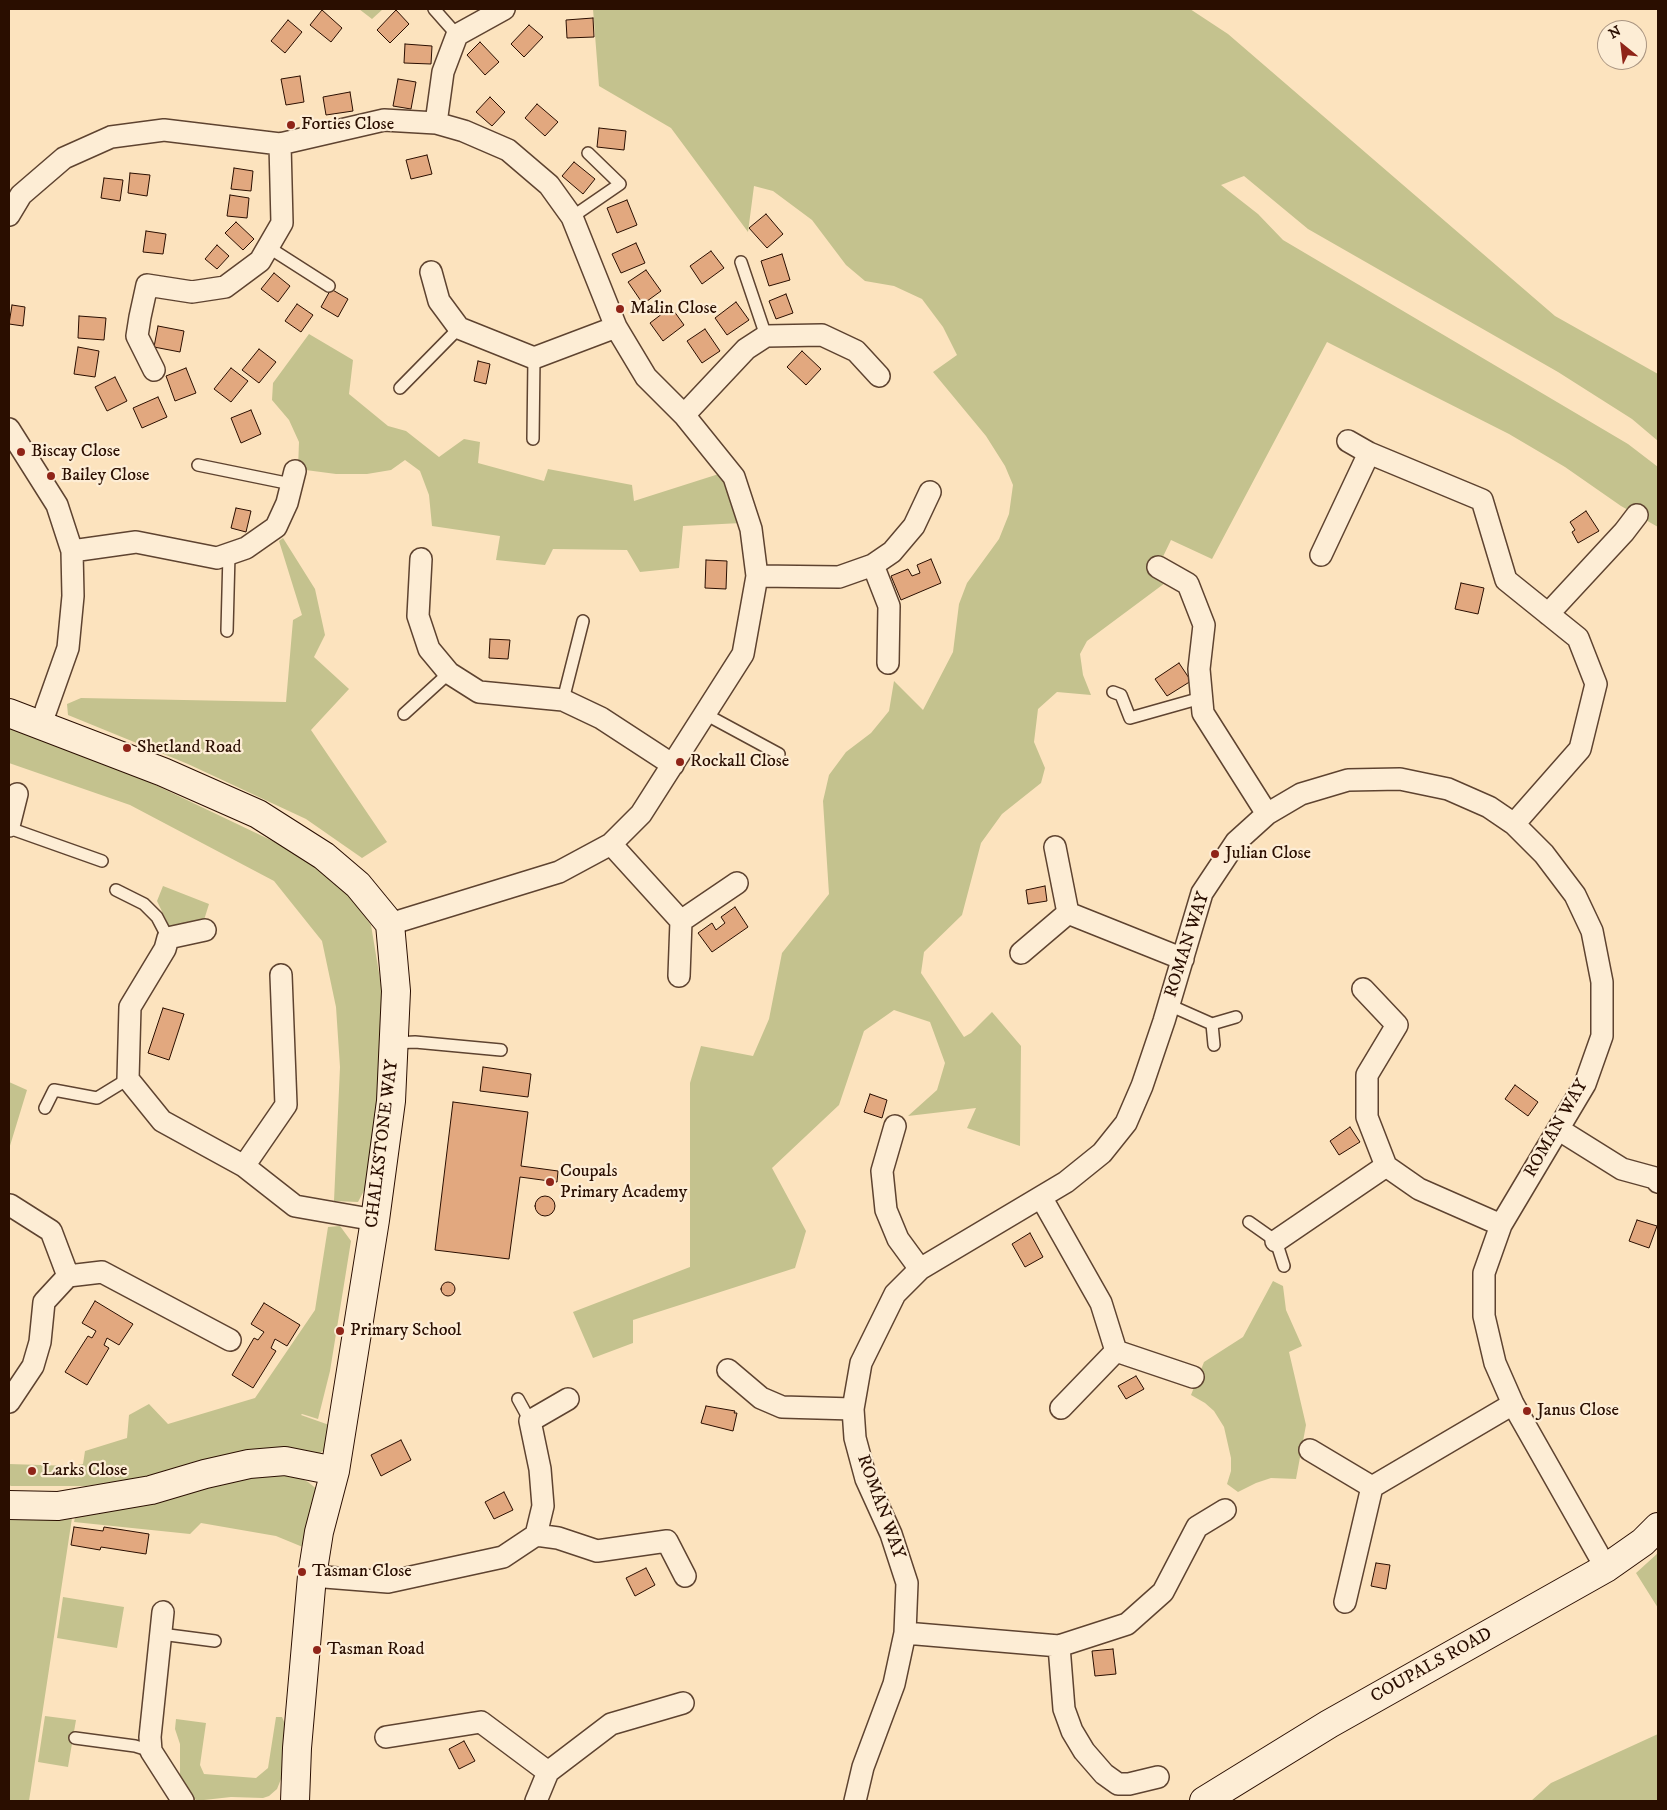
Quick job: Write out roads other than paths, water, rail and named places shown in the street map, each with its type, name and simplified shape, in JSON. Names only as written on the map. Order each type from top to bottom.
[{"type":"street","points":[[436,123],[443,72],[457,34],[504,9]]},
{"type":"street","points":[[9,215],[15,189],[64,158],[111,137],[164,130],[280,144],[384,120],[436,123],[464,131],[508,150],[549,185],[572,217],[616,327],[646,377],[684,415],[734,477],[751,529],[757,576],[743,654],[641,814],[611,844],[559,872],[390,924],[358,885],[324,856],[258,814],[163,772],[9,713]]},
{"type":"street","points":[[154,370],[137,336],[147,285],[192,292],[224,287],[260,261],[282,223],[280,144]]},
{"type":"street","points":[[431,272],[439,301],[459,328],[534,358],[616,327]]},
{"type":"street","points":[[684,415],[746,349],[766,336],[822,335],[856,351],[879,376]]},
{"type":"street","points":[[9,429],[57,505],[72,551],[73,596],[68,648],[41,724]]},
{"type":"street","points":[[1348,441],[1369,453],[1482,500],[1506,580],[1578,638],[1596,684],[1580,749],[1514,824]]},
{"type":"street","points":[[1321,555],[1369,453]]},
{"type":"street","points":[[72,551],[136,542],[217,558],[229,554],[246,548],[276,527],[287,503],[293,477]]},
{"type":"street","points":[[757,576],[839,576],[874,565],[892,552],[914,526],[930,492]]},
{"type":"street","points":[[1548,614],[1624,532],[1637,515]]},
{"type":"street","points":[[421,559],[418,616],[429,650],[449,673],[479,692],[563,700],[600,718],[673,765]]},
{"type":"street","points":[[874,565],[889,606],[888,663]]},
{"type":"street","points":[[1158,567],[1188,584],[1204,625],[1199,669],[1203,713],[1267,814]]},
{"type":"street","name":"ROMAN WAY","points":[[856,1801],[863,1767],[894,1684],[905,1633],[907,1583],[890,1534],[866,1479],[855,1438],[853,1409],[860,1363],[895,1294],[920,1269],[1066,1182],[1102,1153],[1126,1123],[1142,1086],[1169,1005],[1202,893],[1236,842],[1267,814],[1301,794],[1348,780],[1400,779],[1448,789],[1489,807],[1514,824],[1544,854],[1575,895],[1592,931],[1602,982],[1602,1036],[1586,1084],[1501,1225],[1484,1273],[1484,1316],[1495,1363],[1513,1404],[1606,1568]]},
{"type":"street","points":[[9,827],[17,794]]},
{"type":"street","points":[[611,844],[681,921],[679,976]]},
{"type":"street","points":[[1055,847],[1068,913]]},
{"type":"street","points":[[681,921],[737,883]]},
{"type":"street","points":[[1068,913],[1183,959]]},
{"type":"street","points":[[1021,953],[1068,913]]},
{"type":"street","name":"CHALKSTONE WAY","points":[[295,1801],[297,1748],[312,1576],[319,1532],[335,1471],[375,1220],[391,1101],[396,992],[390,924]]},
{"type":"street","points":[[205,930],[168,938],[165,949],[130,1007],[128,1079],[162,1121],[244,1166],[295,1206],[375,1220]]},
{"type":"street","points":[[244,1166],[286,1105],[281,975]]},
{"type":"street","points":[[1363,989],[1397,1025],[1367,1075],[1367,1117],[1386,1166],[1419,1189],[1501,1225]]},
{"type":"street","points":[[895,1126],[882,1171],[886,1210],[898,1239],[920,1269]]},
{"type":"street","points":[[1558,1129],[1622,1169],[1655,1178],[1658,1182]]},
{"type":"street","points":[[1276,1240],[1386,1166]]},
{"type":"street","points":[[1041,1197],[1101,1303],[1116,1350]]},
{"type":"street","points":[[10,1205],[51,1231],[68,1276]]},
{"type":"street","points":[[9,1402],[33,1366],[40,1342],[44,1302],[68,1276],[102,1272],[230,1340]]},
{"type":"street","points":[[1116,1350],[1193,1377]]},
{"type":"street","points":[[1061,1408],[1116,1350]]},
{"type":"street","points":[[728,1370],[761,1398],[782,1406],[853,1409]]},
{"type":"street","points":[[312,1576],[388,1582],[503,1557],[536,1535],[544,1506],[540,1469],[530,1421],[568,1399]]},
{"type":"street","points":[[1345,1602],[1372,1486],[1513,1404]]},
{"type":"street","points":[[1310,1450],[1372,1486]]},
{"type":"street","points":[[9,1505],[58,1506],[142,1492],[249,1464],[285,1461],[335,1471]]},
{"type":"street","points":[[905,1633],[1059,1646],[1127,1624],[1163,1592],[1197,1527],[1225,1510]]},
{"type":"street","name":"COUPALS ROAD","points":[[1204,1801],[1329,1724],[1606,1568],[1643,1542],[1658,1527]]},
{"type":"street","points":[[536,1535],[558,1538],[597,1551],[667,1541],[685,1576]]},
{"type":"street","points":[[163,1612],[150,1738],[151,1750],[183,1801]]},
{"type":"street","points":[[1059,1646],[1064,1708],[1072,1731],[1084,1751],[1104,1774],[1118,1784],[1129,1784],[1158,1777]]},
{"type":"street","points":[[536,1801],[548,1772],[611,1724],[683,1703]]},
{"type":"street","points":[[386,1737],[481,1722],[548,1772]]},
{"type":"lane","points":[[434,9],[457,34]]},
{"type":"lane","points":[[572,217],[620,184],[588,153]]},
{"type":"lane","points":[[268,247],[329,286]]},
{"type":"lane","points":[[741,262],[766,336]]},
{"type":"lane","points":[[400,388],[459,328]]},
{"type":"lane","points":[[533,439],[534,358]]},
{"type":"lane","points":[[198,465],[293,477]]},
{"type":"lane","points":[[228,631],[229,554]]},
{"type":"lane","points":[[563,700],[583,622]]},
{"type":"lane","points":[[404,714],[449,673]]},
{"type":"lane","points":[[1113,692],[1121,695],[1130,718],[1202,698]]},
{"type":"lane","points":[[705,714],[778,754]]},
{"type":"lane","points":[[9,827],[102,861]]},
{"type":"lane","points":[[116,890],[144,904],[157,917],[168,938]]},
{"type":"lane","points":[[1169,1005],[1212,1024],[1236,1017]]},
{"type":"lane","points":[[1212,1024],[1214,1045]]},
{"type":"lane","points":[[394,1043],[415,1042],[501,1050]]},
{"type":"lane","points":[[44,1108],[54,1090],[97,1098],[128,1079]]},
{"type":"lane","points":[[1249,1222],[1276,1240],[1284,1266]]},
{"type":"lane","points":[[518,1399],[530,1421]]},
{"type":"lane","points":[[161,1634],[215,1641]]},
{"type":"lane","points":[[75,1738],[151,1750]]},
{"type":"place","name":"Forties Close","points":[[291,125]]},
{"type":"place","name":"Malin Close","points":[[620,309]]},
{"type":"place","name":"Biscay Close","points":[[21,452]]},
{"type":"place","name":"Bailey Close","points":[[51,476]]},
{"type":"place","name":"Shetland Road","points":[[127,748]]},
{"type":"place","name":"Rockall Close","points":[[680,762]]},
{"type":"place","name":"Julian Close","points":[[1215,854]]},
{"type":"place","name":"Coupals Primary Academy","points":[[550,1182]]},
{"type":"place","name":"Primary School","points":[[340,1331]]},
{"type":"place","name":"Janus Close","points":[[1527,1411]]},
{"type":"place","name":"Larks Close","points":[[32,1471]]},
{"type":"place","name":"Tasman Close","points":[[302,1572]]},
{"type":"place","name":"Tasman Road","points":[[317,1650]]}]
